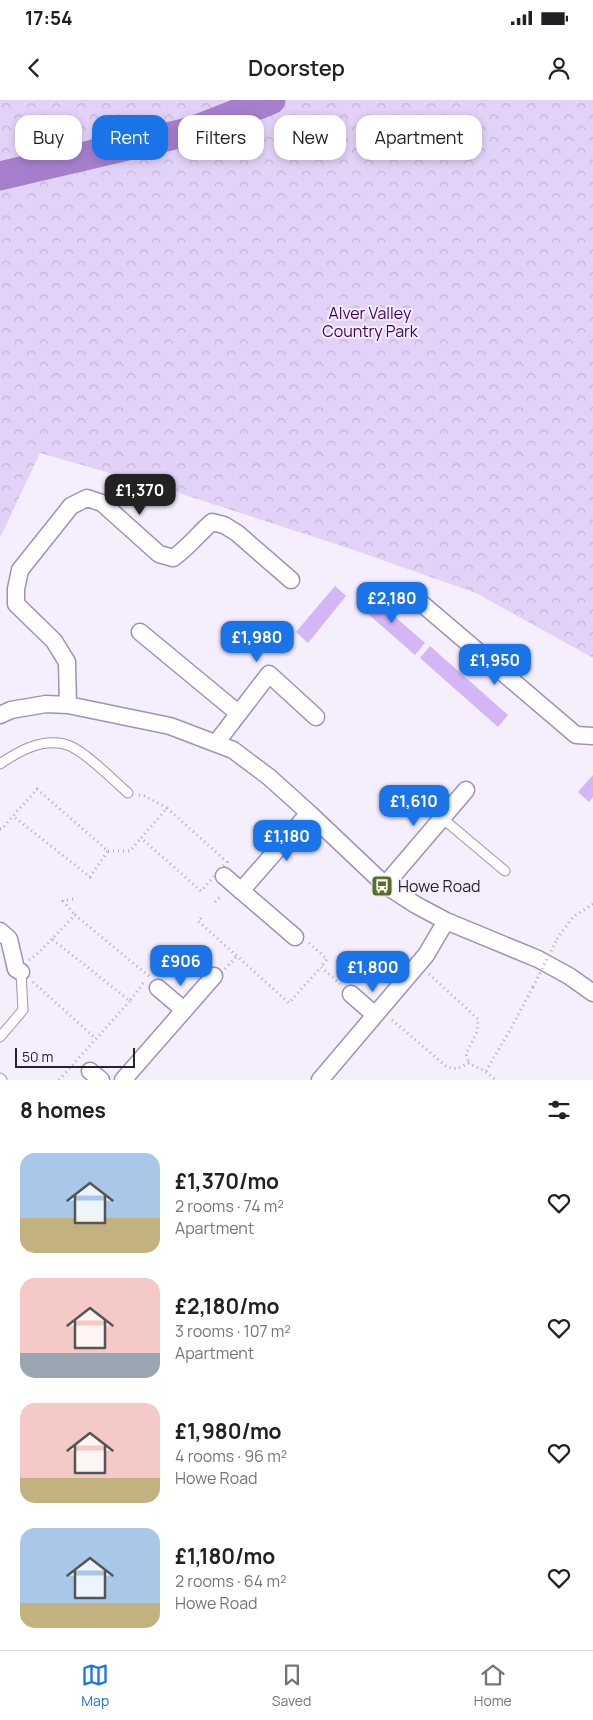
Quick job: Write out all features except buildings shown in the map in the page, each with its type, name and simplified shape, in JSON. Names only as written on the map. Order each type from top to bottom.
[{"type":"street","points":[[68,705],[68,662],[54,641],[16,604],[16,590],[20,570],[71,506],[88,498],[102,503],[159,554],[173,558],[186,550],[212,522],[224,525],[237,533],[291,580]]},
{"type":"street","points":[[414,596],[576,735],[593,736]]},
{"type":"street","points":[[140,632],[238,713]]},
{"type":"street","points":[[216,744],[268,674],[316,717]]},
{"type":"street","points":[[0,715],[11,710],[46,704],[68,705],[170,726],[233,750],[269,777],[310,813],[385,885],[446,921],[538,959],[593,992]]},
{"type":"street","points":[[385,885],[466,790]]},
{"type":"street","points":[[241,891],[310,813]]},
{"type":"street","points":[[224,876],[295,937]]},
{"type":"street","points":[[329,1077],[378,1012],[426,955],[446,921]]},
{"type":"street","points":[[0,931],[9,939],[18,971]]},
{"type":"street","points":[[123,1080],[214,976]]},
{"type":"street","points":[[158,988],[184,1010]]},
{"type":"street","points":[[351,994],[378,1012]]},
{"type":"lane","points":[[0,764],[16,753],[28,748],[46,744],[65,744],[80,752],[128,793]]},
{"type":"lane","points":[[442,818],[505,871]]},
{"type":"lane","points":[[0,1037],[23,1010],[18,971]]},
{"type":"path","points":[[0,828],[2,829],[37,789],[108,851],[130,851],[167,808]]},
{"type":"path","points":[[128,793],[145,796],[167,808],[227,862],[201,891],[141,838]]},
{"type":"path","points":[[13,816],[89,879],[108,851]]},
{"type":"path","points":[[59,1080],[130,1001],[149,975],[75,915],[63,901],[73,899]]},
{"type":"path","points":[[486,1072],[557,939],[573,917],[593,904]]},
{"type":"path","points":[[75,915],[18,971],[95,1038]]},
{"type":"path","points":[[201,918],[198,921],[289,1003],[327,959],[298,933],[295,937]]},
{"type":"path","points":[[52,939],[130,1001]]},
{"type":"path","points":[[418,964],[478,1019],[478,1032],[466,1054],[469,1063],[496,1080]]},
{"type":"path","points":[[321,967],[351,994]]},
{"type":"path","points":[[378,1012],[447,1067],[457,1069],[469,1063]]},
{"type":"green space","name":"Alver Valley Country Park","points":[[0,100],[593,100],[593,658],[476,593],[351,549],[176,492],[40,453],[0,538]]},
{"type":"waterway","points":[[0,176],[192,131],[271,100]]},
{"type":"place","name":"Howe Road","points":[[382,886]]}]
